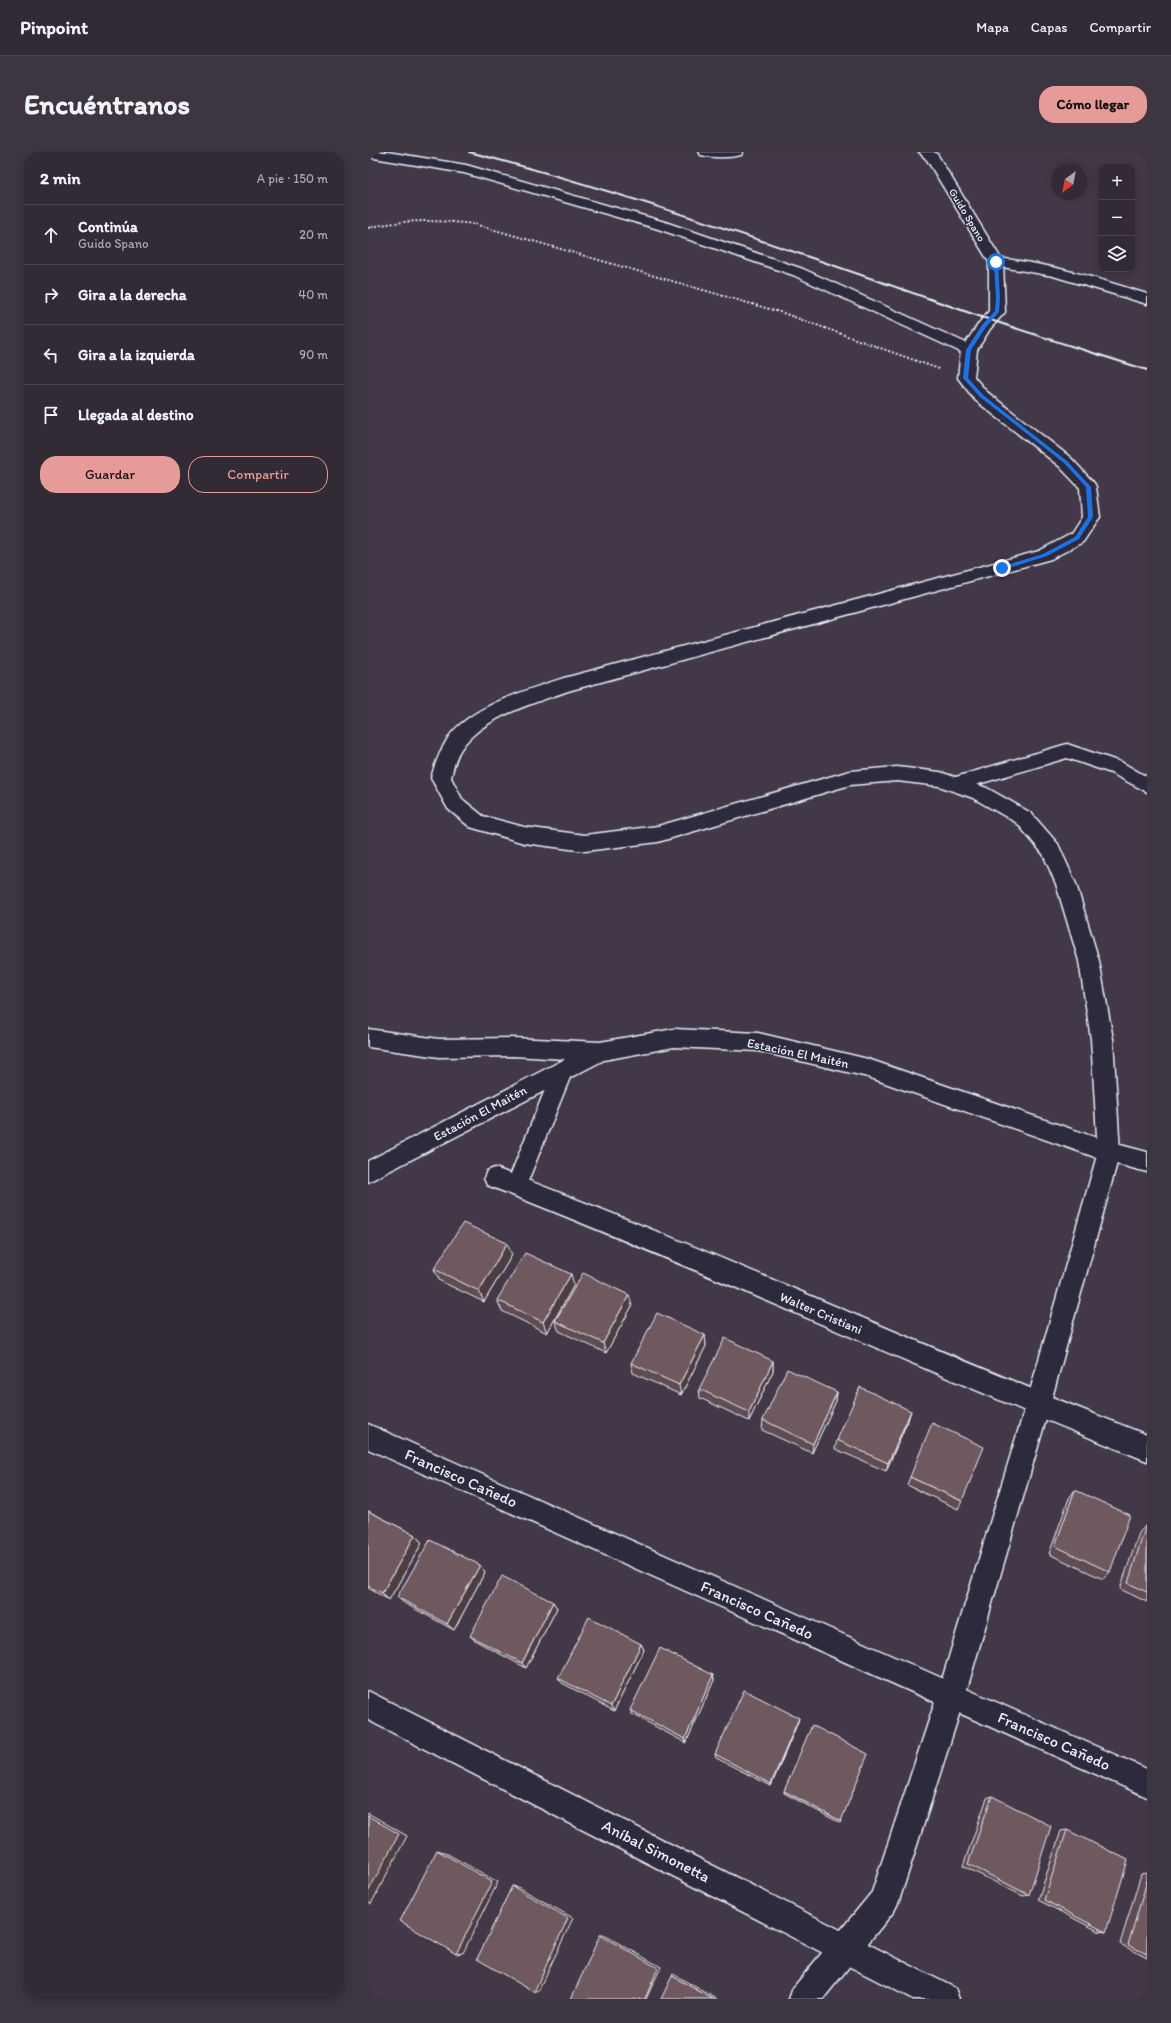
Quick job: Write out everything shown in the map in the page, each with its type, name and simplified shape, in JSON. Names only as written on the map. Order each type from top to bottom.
[{"type":"street","points":[[706,152],[736,152]]},
{"type":"street","points":[[368,153],[466,169],[660,226],[731,249],[798,272],[968,350],[966,378],[981,396],[1066,462],[1088,487],[1091,517],[1077,538],[1045,555],[564,686],[495,711],[462,735],[447,757],[441,778],[455,804],[477,822],[524,835],[585,843],[658,834],[850,778],[897,774],[940,779],[980,793],[1024,818],[1051,850],[1066,884],[1089,961],[1102,1039],[1109,1152],[1038,1405],[951,1696],[884,1901],[804,1999]]},
{"type":"street","name":"Guido Spano","points":[[930,154],[996,262],[998,298],[997,312],[984,326],[968,350]]},
{"type":"street","points":[[996,262],[1027,265],[1069,274],[1147,299]]},
{"type":"street","points":[[368,1038],[439,1048],[513,1047],[600,1051]]},
{"type":"street","name":"Estación El Maitén","points":[[368,1172],[600,1051],[674,1038],[758,1042],[868,1068],[1109,1152],[1147,1162]]},
{"type":"street","name":"Walter Cristiani","points":[[506,1182],[583,1212],[1038,1405],[1147,1448]]},
{"type":"street","name":"Francisco Cañedo","points":[[368,1436],[1147,1783]]},
{"type":"street","name":"Aníbal Simonetta","points":[[368,1705],[944,1999]]},
{"type":"lane","points":[[955,784],[1067,751],[1117,768],[1147,785]]},
{"type":"lane","points":[[506,1182],[563,1070]]},
{"type":"path","points":[[368,228],[393,221],[427,218],[474,224],[783,313],[966,378]]},
{"type":"building","points":[[463,1223],[507,1243],[479,1291],[434,1269]]},
{"type":"building","points":[[525,1253],[571,1274],[543,1322],[497,1300]]},
{"type":"building","points":[[583,1273],[629,1295],[603,1343],[555,1321]]},
{"type":"building","points":[[657,1313],[705,1335],[679,1385],[631,1363]]},
{"type":"building","points":[[725,1338],[773,1361],[749,1412],[699,1389]]},
{"type":"building","points":[[787,1369],[837,1392],[813,1444],[763,1420]]},
{"type":"building","points":[[860,1387],[911,1411],[888,1463],[837,1440]]},
{"type":"building","points":[[932,1423],[984,1447],[962,1501],[910,1477]]},
{"type":"building","points":[[1075,1490],[1130,1515],[1110,1572],[1055,1546]]},
{"type":"building","points":[[368,1511],[415,1535],[382,1593],[368,1586]]},
{"type":"building","points":[[1147,1525],[1147,1592],[1128,1583]]},
{"type":"building","points":[[430,1540],[480,1565],[447,1624],[397,1597]]},
{"type":"building","points":[[502,1576],[553,1602],[522,1663],[470,1636]]},
{"type":"building","points":[[589,1617],[641,1644],[611,1706],[558,1678]]},
{"type":"building","points":[[660,1648],[713,1675],[685,1739],[630,1710]]},
{"type":"building","points":[[744,1690],[799,1718],[771,1784],[715,1754]]},
{"type":"building","points":[[812,1725],[868,1754],[841,1821],[784,1791]]},
{"type":"building","points":[[992,1796],[1051,1826],[1029,1895],[968,1864]]},
{"type":"building","points":[[368,1816],[399,1834],[368,1892]]},
{"type":"building","points":[[1067,1830],[1128,1860],[1106,1932],[1044,1900]]},
{"type":"building","points":[[437,1850],[492,1882],[456,1954],[400,1921]]},
{"type":"building","points":[[1147,1881],[1147,1954],[1128,1945]]},
{"type":"building","points":[[512,1886],[568,1918],[534,1992],[477,1959]]},
{"type":"building","points":[[600,1935],[658,1968],[645,1999],[571,1999]]},
{"type":"building","points":[[672,1976],[713,1999],[661,1999]]},
{"type":"railway","points":[[469,152],[533,169],[721,227],[992,320],[1147,370]]},
{"type":"route","points":[[996,262],[998,298],[997,312],[984,326],[968,350],[966,378],[981,396],[1066,462],[1088,487],[1091,517],[1077,538],[1045,555],[1002,568]]}]
